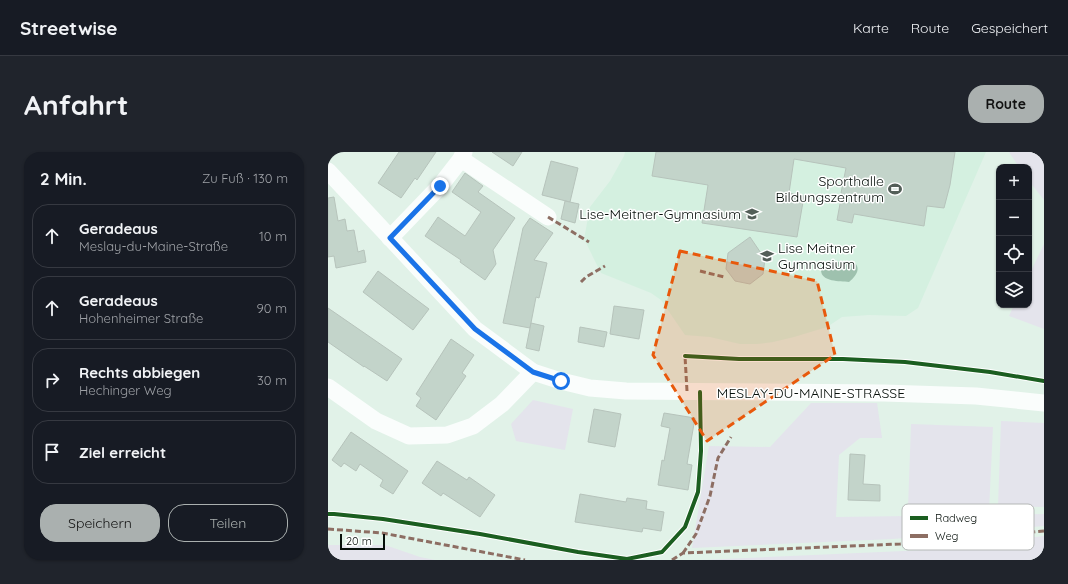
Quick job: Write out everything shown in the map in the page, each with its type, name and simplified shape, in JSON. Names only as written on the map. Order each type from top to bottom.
[{"type":"street","points":[[390,238],[440,186],[463,156],[548,217]]},
{"type":"street","name":"MESLAY-DU-MAINE-STRASSE","points":[[328,171],[475,329],[533,372],[590,388],[626,391],[884,392],[976,396],[1044,403]]},
{"type":"street","points":[[328,387],[376,421],[409,436],[447,435],[473,426],[502,404],[533,372]]},
{"type":"highlighted area","points":[[680,251],[817,281],[835,355],[707,441],[653,355]]},
{"type":"shaded area","name":"Lise Meitner Gymnasium","points":[[625,152],[986,152],[918,308],[906,316],[869,315],[842,317],[827,327],[794,337],[773,342],[740,344],[710,337],[685,335],[661,300],[651,293],[601,273],[584,239],[590,207],[610,181]]},
{"type":"shaded area","points":[[1009,152],[1044,152],[1044,200],[1032,185],[1032,164],[1017,164]]},
{"type":"shaded area","points":[[1044,244],[1044,329],[1009,316],[1013,308],[1032,308],[1032,269]]},
{"type":"shaded area","points":[[826,262],[854,262],[858,270],[849,282],[827,279],[822,274],[821,270]]},
{"type":"shaded area","points":[[533,400],[573,409],[565,450],[516,441],[511,424]]},
{"type":"shaded area","points":[[811,403],[877,403],[882,438],[860,438],[839,455],[836,517],[902,516],[902,538],[692,548],[709,446],[770,447]]},
{"type":"shaded area","points":[[1001,421],[1044,423],[1044,507],[1034,507],[1034,504],[998,504]]},
{"type":"shaded area","points":[[911,424],[993,427],[989,504],[908,504]]},
{"type":"shaded area","points":[[1034,514],[1044,514],[1044,526],[1034,527]]},
{"type":"shaded area","points":[[1044,536],[1044,560],[701,560],[926,550],[1034,550],[1034,537]]},
{"type":"shaded area","points":[[328,545],[385,545],[420,557],[435,560],[328,560]]},
{"type":"building","points":[[399,152],[436,152],[417,180],[415,178],[401,198],[378,183]]},
{"type":"building","points":[[492,152],[522,152],[513,166]]},
{"type":"building","points":[[656,152],[955,152],[950,185],[944,208],[927,206],[924,226],[854,214],[852,223],[837,220],[846,168],[794,159],[789,193],[804,196],[797,237],[702,223],[708,185],[652,176]]},
{"type":"building","points":[[551,161],[578,168],[570,202],[542,195]]},
{"type":"building","points":[[465,173],[483,186],[478,192],[515,218],[493,250],[496,264],[485,280],[460,262],[461,260],[425,236],[438,217],[465,236],[481,212],[452,192]]},
{"type":"building","points":[[334,197],[338,221],[345,219],[347,231],[354,230],[358,252],[364,250],[366,262],[336,268],[334,256],[328,257],[328,198]]},
{"type":"building","points":[[565,201],[579,204],[575,223],[561,219]]},
{"type":"building","points":[[530,218],[553,233],[534,260],[547,263],[539,298],[536,297],[530,328],[503,323],[523,228]]},
{"type":"building","points":[[750,237],[765,259],[763,274],[750,284],[735,281],[726,269],[728,253]]},
{"type":"building","points":[[378,271],[429,309],[413,330],[363,292]]},
{"type":"building","points":[[614,306],[644,310],[639,339],[610,334]]},
{"type":"building","points":[[328,308],[402,359],[387,381],[328,342]]},
{"type":"building","points":[[531,323],[544,326],[539,351],[526,348]]},
{"type":"building","points":[[580,327],[607,332],[604,347],[578,342]]},
{"type":"building","points":[[451,339],[474,355],[462,373],[466,376],[436,420],[416,406],[421,398],[416,394]]},
{"type":"building","points":[[594,409],[621,414],[615,447],[588,442]]},
{"type":"building","points":[[664,413],[695,418],[687,464],[692,465],[688,490],[658,485],[662,460],[664,461],[670,428],[661,426]]},
{"type":"building","points":[[351,432],[408,471],[393,494],[380,486],[383,480],[360,464],[356,471],[344,463],[341,467],[332,460]]},
{"type":"building","points":[[850,454],[865,455],[863,484],[880,485],[880,501],[848,500]]},
{"type":"building","points":[[437,461],[467,480],[469,477],[495,495],[480,517],[443,493],[441,496],[422,483]]},
{"type":"building","points":[[580,494],[626,502],[627,498],[647,501],[646,509],[664,512],[661,531],[643,528],[642,532],[575,522]]},
{"type":"marked path","points":[[548,217],[589,242]]},
{"type":"marked path","points":[[581,282],[586,277],[605,266]]},
{"type":"marked path","points":[[700,271],[724,277]]},
{"type":"marked path","points":[[687,391],[685,356],[688,356]]},
{"type":"marked path","points":[[683,553],[696,534],[710,496],[718,458],[731,437]]},
{"type":"marked path","points":[[328,529],[382,533],[525,560]]},
{"type":"marked path","points":[[1034,532],[1044,531]]},
{"type":"marked path","points":[[672,560],[683,553],[902,544]]},
{"type":"cycle path","points":[[685,356],[739,359],[843,359],[905,362],[990,372],[1044,381]]},
{"type":"cycle path","points":[[328,514],[383,519],[627,559],[662,552],[685,527],[698,492],[701,451],[700,392]]},
{"type":"place","name":"Sporthalle Bildungszentrum","points":[[895,189]]},
{"type":"place","name":"Lise-Meitner-Gymnasium","points":[[752,214]]},
{"type":"place","name":"Lise Meitner Gymnasium","points":[[767,256]]},
{"type":"route","points":[[440,186],[390,238],[475,329],[533,372],[561,381]]}]
